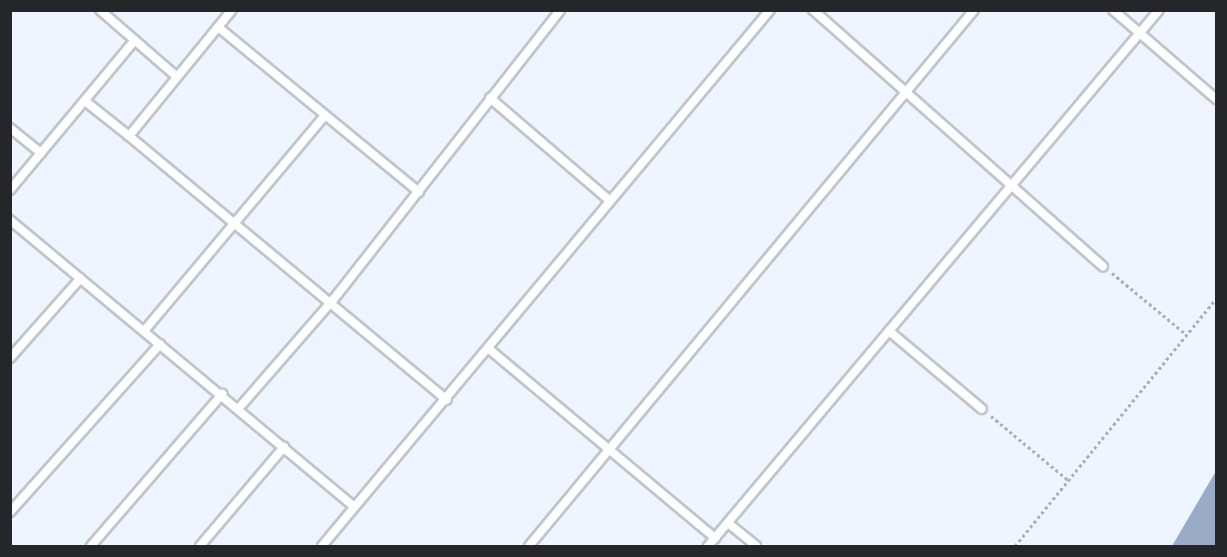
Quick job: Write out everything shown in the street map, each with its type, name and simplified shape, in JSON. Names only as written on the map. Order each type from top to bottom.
[{"type":"lane","points":[[100,10],[176,76]]},
{"type":"lane","points":[[129,136],[232,10]]},
{"type":"lane","points":[[239,408],[333,300],[560,10]]},
{"type":"lane","points":[[325,546],[354,507],[447,400],[609,200],[770,10]]},
{"type":"lane","points":[[813,10],[1103,267]]},
{"type":"lane","points":[[529,546],[974,10]]},
{"type":"lane","points":[[1113,10],[1216,99]]},
{"type":"lane","points":[[708,546],[1159,10]]},
{"type":"lane","points":[[218,27],[419,192]]},
{"type":"lane","points":[[10,190],[135,40]]},
{"type":"lane","points":[[490,98],[609,200]]},
{"type":"lane","points":[[85,101],[333,300],[447,400]]},
{"type":"lane","points":[[144,331],[325,115]]},
{"type":"lane","points":[[10,128],[41,153]]},
{"type":"lane","points":[[12,224],[239,408],[354,507]]},
{"type":"lane","points":[[10,358],[80,279]]},
{"type":"lane","points":[[889,331],[982,409]]},
{"type":"lane","points":[[10,512],[160,344]]},
{"type":"lane","points":[[489,349],[716,538]]},
{"type":"lane","points":[[90,546],[222,394]]},
{"type":"lane","points":[[200,546],[284,447]]},
{"type":"lane","points":[[728,523],[756,546]]},
{"type":"path","points":[[1103,267],[1186,335]]},
{"type":"path","points":[[1015,546],[1216,299]]},
{"type":"path","points":[[982,409],[1068,480]]},
{"type":"water","points":[[1216,471],[1216,546],[1172,546]]}]
